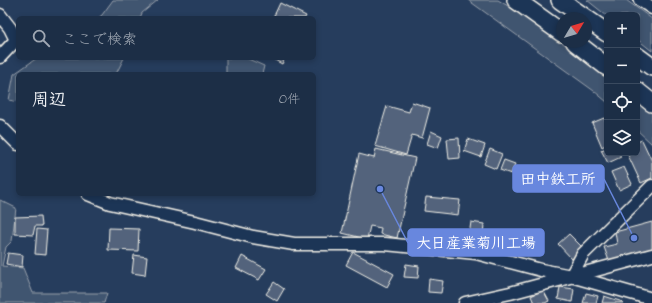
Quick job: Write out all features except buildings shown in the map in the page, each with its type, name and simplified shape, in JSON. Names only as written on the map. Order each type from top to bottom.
[{"type":"highway","points":[[516,0],[556,29]]},
{"type":"highway","points":[[560,0],[604,31]]},
{"type":"highway","points":[[582,48],[604,65]]},
{"type":"highway","points":[[640,58],[652,67]]},
{"type":"highway","points":[[640,93],[652,103]]},
{"type":"street","points":[[640,0],[652,8]]},
{"type":"street","points":[[0,15],[10,28],[16,40],[0,57]]},
{"type":"street","points":[[0,126],[16,142]]},
{"type":"street","points":[[571,276],[583,254],[652,186]]},
{"type":"street","points":[[93,196],[110,203],[253,237],[294,244],[384,244],[476,252],[541,270],[571,276],[652,299]]},
{"type":"street","points":[[465,303],[510,293],[652,255]]},
{"type":"shaded area","points":[[113,0],[158,0],[142,13],[141,16],[101,16]]},
{"type":"shaded area","points":[[468,0],[498,0],[541,26],[556,38],[556,48],[569,48],[604,76],[604,99]]},
{"type":"shaded area","points":[[587,0],[626,0],[652,19],[652,51],[640,41],[640,12],[604,12],[604,14]]},
{"type":"shaded area","points":[[34,60],[123,60],[117,72],[17,72]]},
{"type":"shaded area","points":[[226,60],[250,60],[264,66],[262,72],[226,72]]},
{"type":"shaded area","points":[[16,73],[16,102],[9,100],[14,74]]},
{"type":"shaded area","points":[[640,103],[652,113],[652,144],[640,133]]},
{"type":"shaded area","points":[[0,200],[16,208],[12,241],[6,247],[2,266],[23,268],[33,293],[107,293],[104,303],[0,303]]},
{"type":"place","name":"大日産業菊川工場","points":[[380,189]]},
{"type":"place","name":"田中鉄工所","points":[[634,238]]}]
